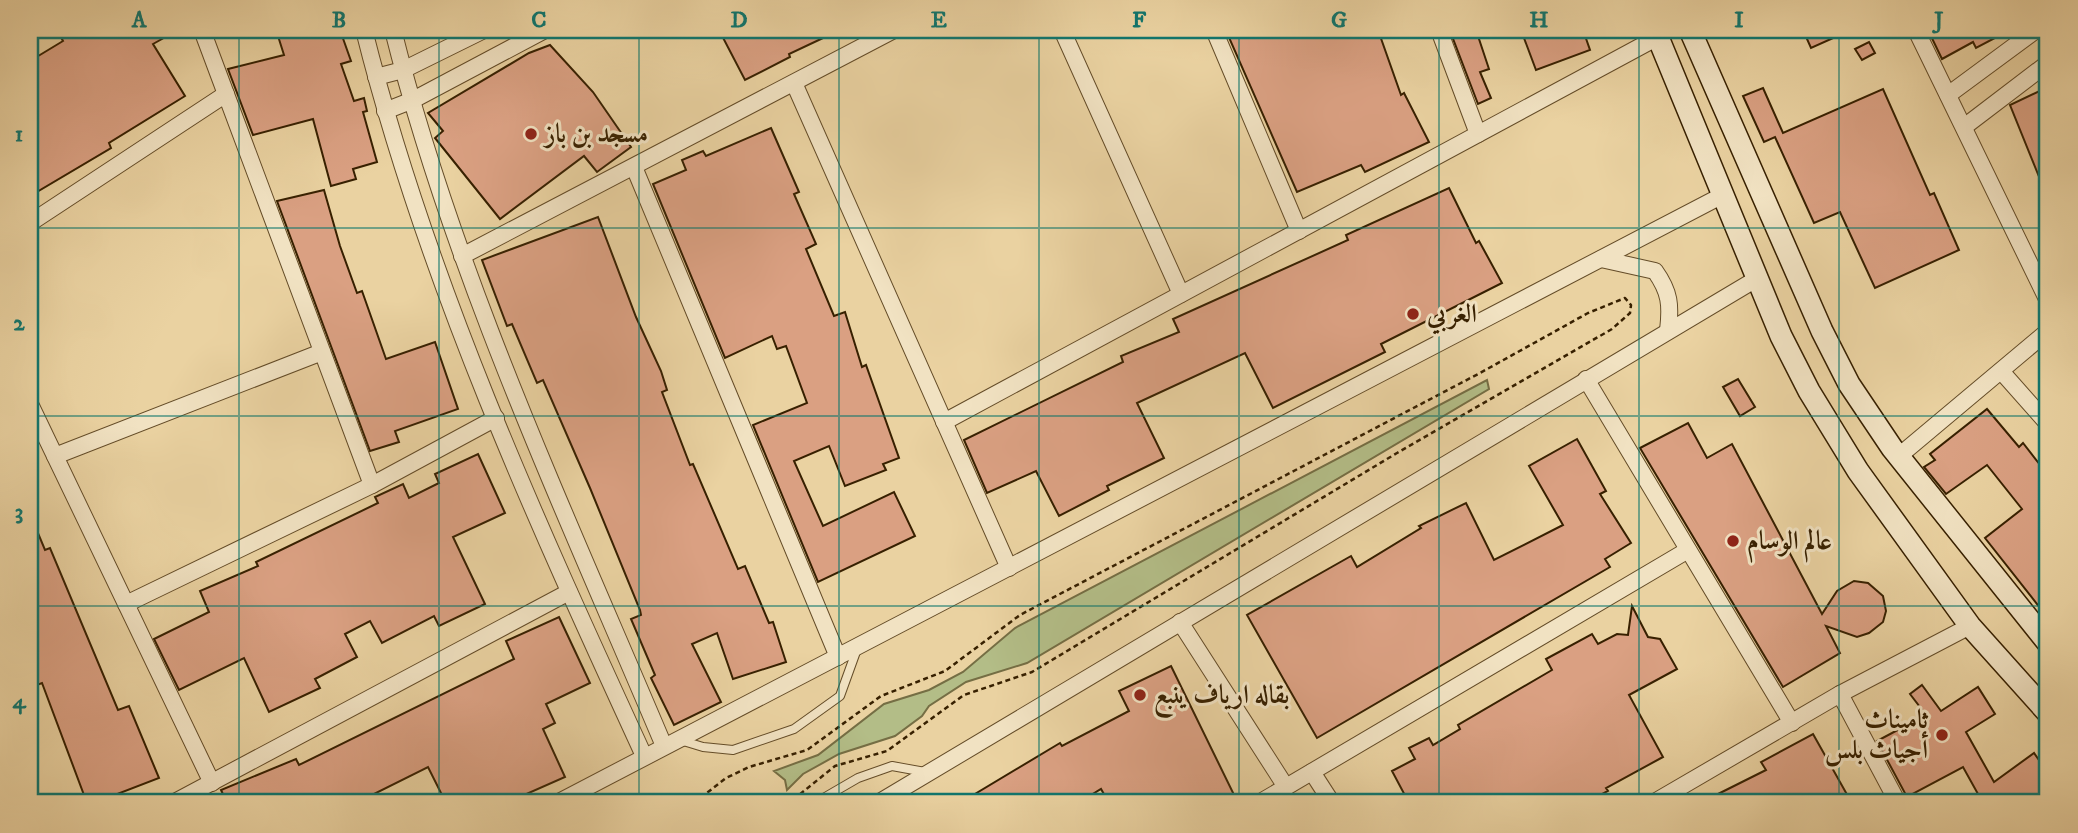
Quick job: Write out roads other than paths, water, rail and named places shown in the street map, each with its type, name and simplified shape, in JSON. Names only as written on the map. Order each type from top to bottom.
[{"type":"main road","points":[[1690,30],[1822,331],[1849,384],[1899,456],[2048,643]]},
{"type":"main road","points":[[1656,33],[1781,336],[1809,391],[1858,471],[1970,626],[2048,713]]},
{"type":"street","points":[[202,30],[372,485]]},
{"type":"street","points":[[364,30],[385,111],[434,266],[569,592],[644,756]]},
{"type":"street","points":[[393,30],[403,70],[462,256],[565,513],[671,742]]},
{"type":"street","points":[[376,77],[403,70],[484,30]]},
{"type":"street","points":[[385,111],[413,100],[545,30]]},
{"type":"street","points":[[462,256],[894,30]]},
{"type":"street","points":[[1062,30],[1181,294]]},
{"type":"street","points":[[1214,30],[1298,231]]},
{"type":"street","points":[[1439,30],[1478,134]]},
{"type":"street","points":[[1916,30],[2048,301]]},
{"type":"street","points":[[1948,95],[2036,30]]},
{"type":"street","points":[[944,422],[1478,134],[1656,33]]},
{"type":"street","points":[[1964,127],[2048,63]]},
{"type":"street","points":[[794,83],[1009,568]]},
{"type":"street","points":[[30,223],[226,94]]},
{"type":"street","points":[[634,167],[838,657]]},
{"type":"street","points":[[557,803],[1723,195]]},
{"type":"street","points":[[1601,259],[1655,271],[1667,288],[1671,302],[1668,331]]},
{"type":"street","points":[[878,803],[1758,278]]},
{"type":"street","points":[[1899,456],[2048,331]]},
{"type":"street","points":[[55,456],[323,352]]},
{"type":"street","points":[[2001,371],[2048,424]]},
{"type":"street","points":[[1586,379],[1792,723]]},
{"type":"street","points":[[30,404],[212,783]]},
{"type":"street","points":[[127,604],[372,485],[496,418]]},
{"type":"street","points":[[1259,803],[1688,550]]},
{"type":"street","points":[[173,803],[569,592]]},
{"type":"street","points":[[1180,622],[1286,787]]},
{"type":"street","points":[[1653,803],[1840,694],[1970,626]]},
{"type":"street","points":[[1840,694],[1898,803]]},
{"type":"street","points":[[1312,772],[1332,803]]},
{"type":"lane","points":[[671,742],[733,750],[794,729],[840,696],[857,646]]},
{"type":"lane","points":[[815,803],[858,778],[892,766],[928,773]]},
{"type":"place","name":"مسجد بن باز","points":[[531,134]]},
{"type":"place","name":"الغربي","points":[[1413,314]]},
{"type":"place","name":"عالم الوسام","points":[[1733,541]]},
{"type":"place","name":"بقاله ارياف ينبع","points":[[1140,695]]},
{"type":"place","name":"ثاميناث أجياث بلس","points":[[1942,735]]}]
